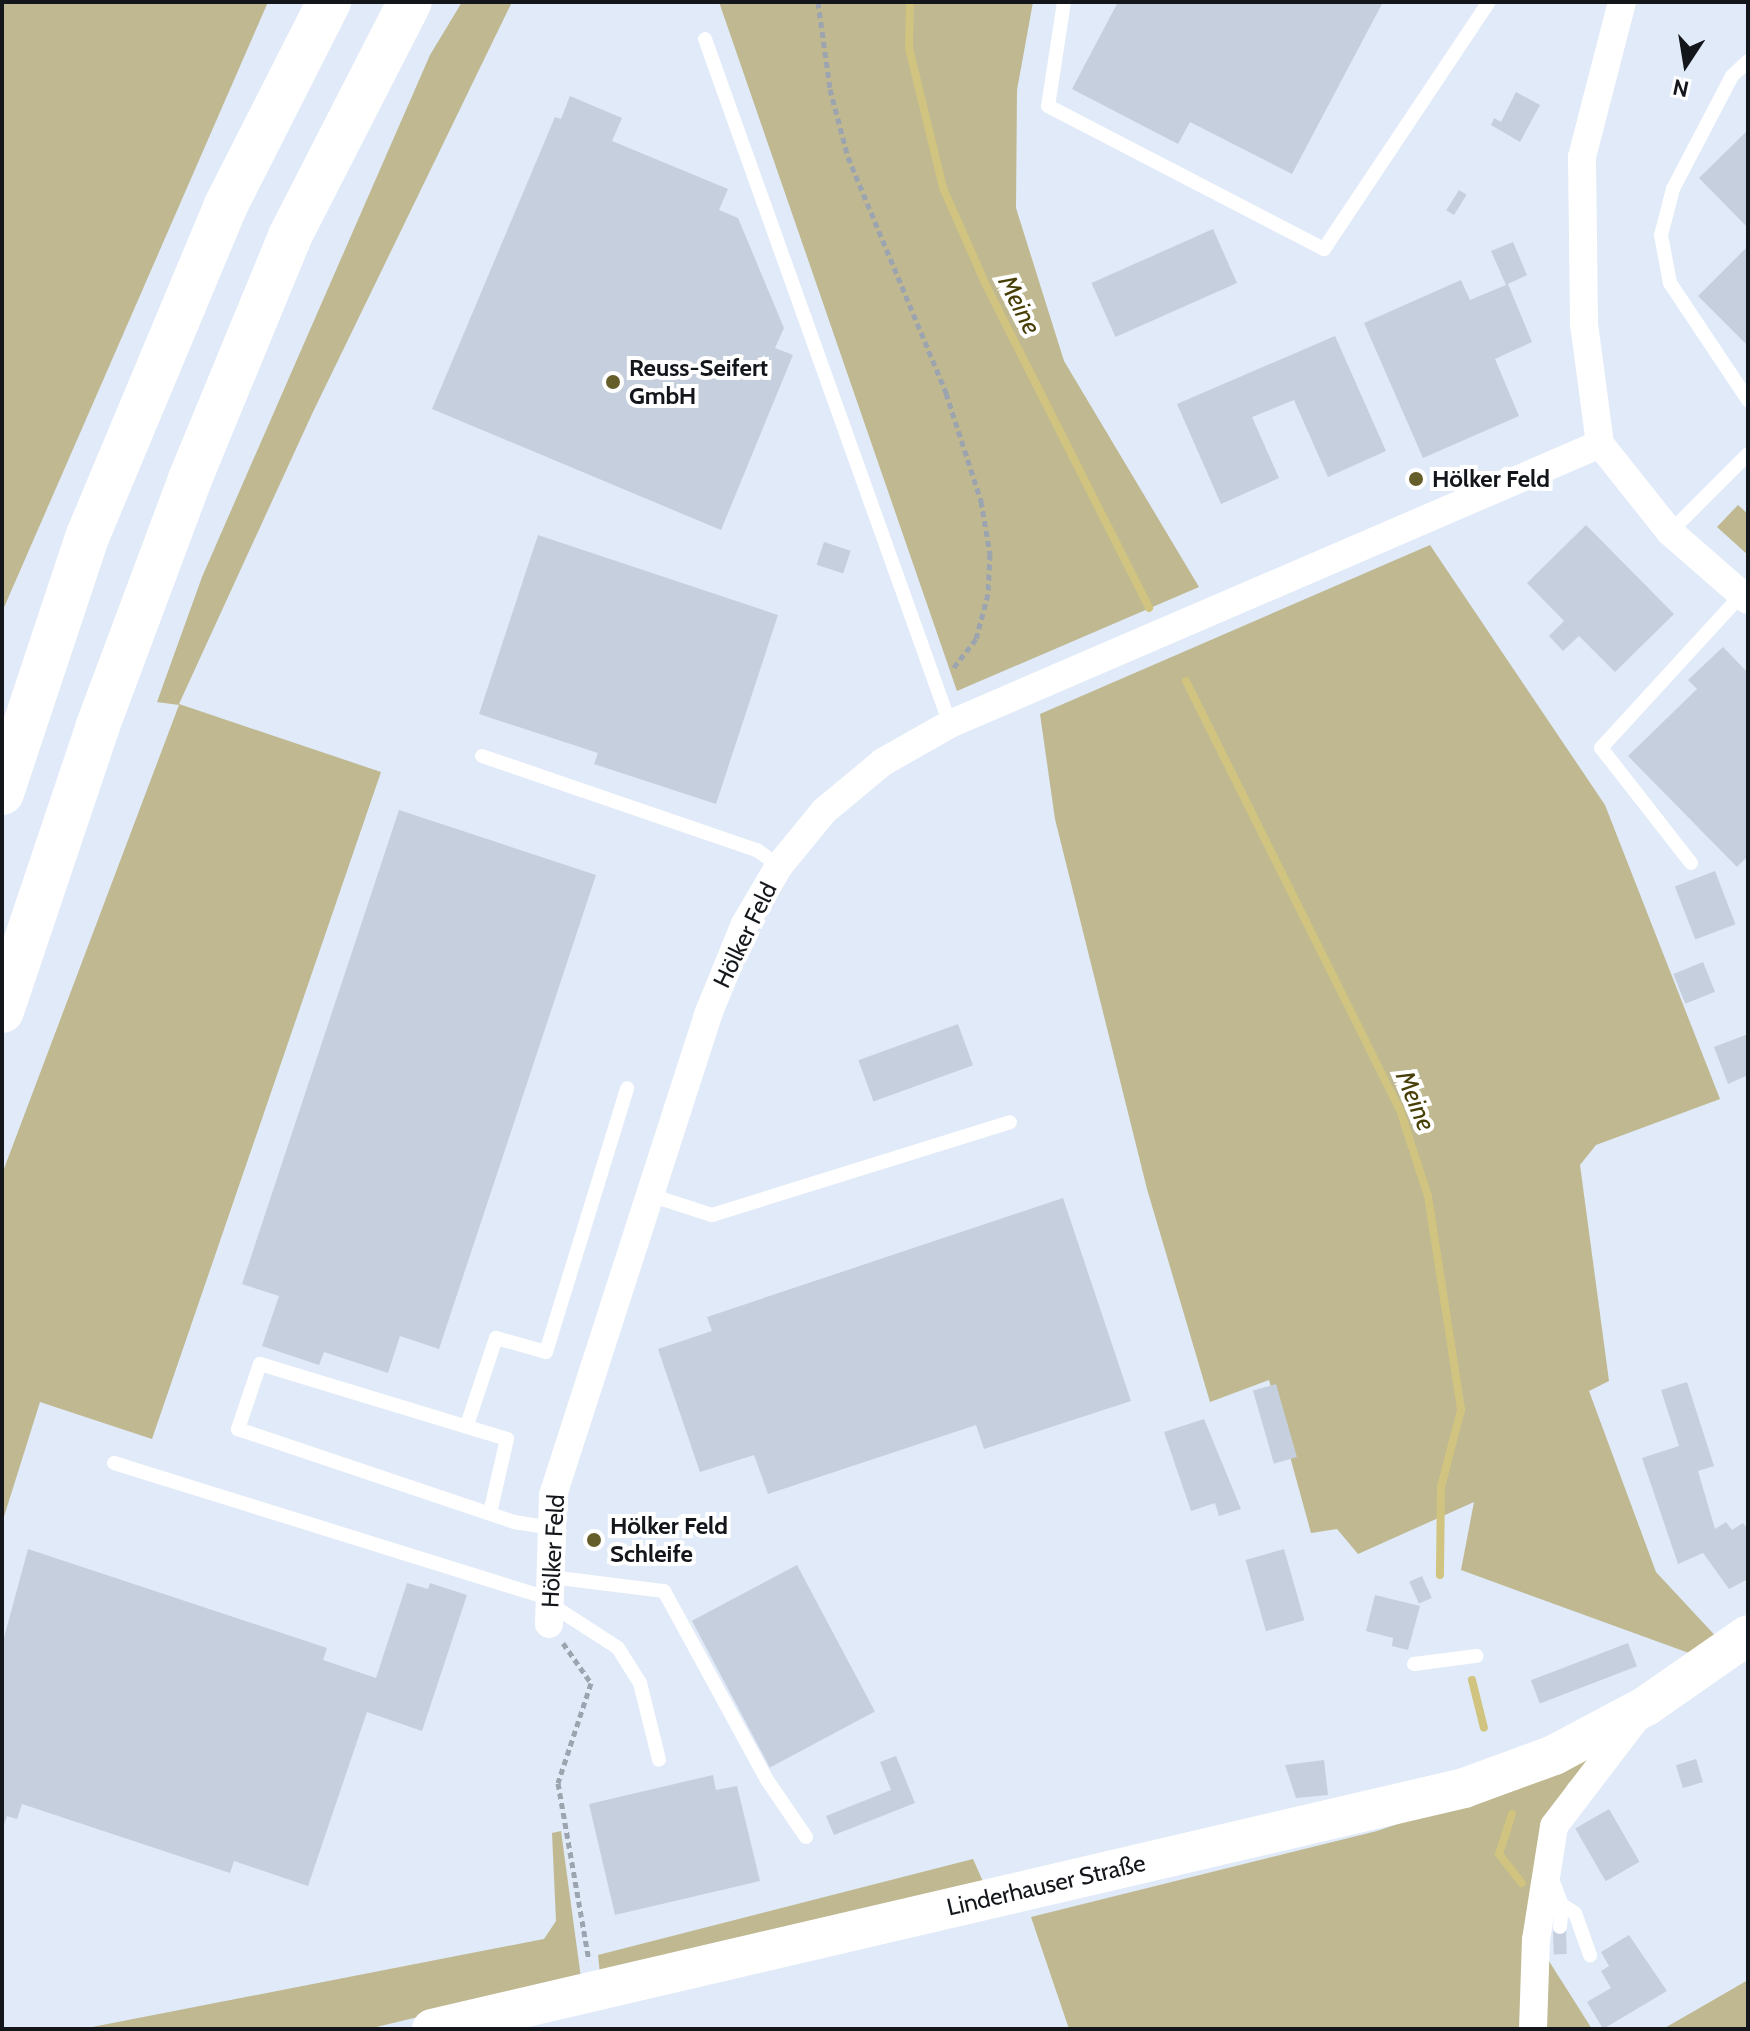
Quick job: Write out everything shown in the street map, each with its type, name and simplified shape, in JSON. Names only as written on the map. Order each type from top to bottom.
[{"type":"highway","points":[[2,793],[88,535],[226,205],[329,2]]},
{"type":"highway","points":[[2,1011],[97,728],[196,465],[290,236],[410,2]]},
{"type":"main road","name":"Linderhauser Straße","points":[[432,2029],[1464,1788],[1554,1755],[1646,1706],[1748,1635]]},
{"type":"street","points":[[1622,2],[1582,157],[1584,324],[1600,444],[1670,532],[1745,597]]},
{"type":"street","name":"Hölker Feld","points":[[550,1601],[553,1495],[709,1012],[745,924],[779,866],[824,811],[883,762],[950,724],[1600,444]]},
{"type":"street","name":"Linderhauser Straße","points":[[1533,2029],[1545,1863],[1554,1826],[1573,1797],[1646,1706]]},
{"type":"lane","points":[[1064,2],[1048,106],[1324,249],[1489,2]]},
{"type":"lane","points":[[705,39],[950,724]]},
{"type":"lane","points":[[1748,61],[1732,76],[1673,189],[1661,235],[1670,283],[1748,400]]},
{"type":"lane","points":[[1670,532],[1748,454]]},
{"type":"lane","points":[[1691,863],[1601,748],[1745,597]]},
{"type":"lane","points":[[482,756],[757,850],[779,866]]},
{"type":"lane","points":[[467,1425],[496,1338],[546,1352],[627,1088]]},
{"type":"lane","points":[[650,1195],[712,1215],[1010,1122]]},
{"type":"lane","points":[[490,1513],[507,1439],[260,1364],[238,1429],[490,1513],[552,1528]]},
{"type":"lane","points":[[114,1463],[550,1601],[618,1648],[640,1683],[659,1760]]},
{"type":"lane","points":[[550,1601],[664,1591],[767,1780],[806,1837]]},
{"type":"lane","points":[[1414,1664],[1476,1656]]},
{"type":"lane","points":[[1545,1863],[1562,1905],[1560,1927]]},
{"type":"lane","points":[[1562,1905],[1575,1913],[1590,1955]]},
{"type":"path","points":[[818,2],[830,89],[848,157],[946,393],[981,501],[990,554],[988,594],[976,639],[938,689]]},
{"type":"path","points":[[550,1601],[591,1683],[558,1783],[594,1989]]},
{"type":"shaded area","points":[[2,2],[268,2],[2,612]]},
{"type":"shaded area","points":[[462,2],[512,2],[312,414],[179,704],[381,772],[152,1439],[40,1402],[2,1523],[2,1174],[179,705],[157,702],[202,577],[430,55]]},
{"type":"shaded area","points":[[719,2],[1033,2],[1017,90],[1016,208],[1064,361],[1199,587],[957,691]]},
{"type":"shaded area","points":[[1738,505],[1748,514],[1748,555],[1717,527]]},
{"type":"shaded area","points":[[1430,545],[1605,805],[1720,1099],[1596,1145],[1580,1165],[1609,1381],[1589,1391],[1656,1572],[1722,1643],[1700,1657],[1461,1570],[1474,1502],[1358,1554],[1337,1529],[1311,1533],[1269,1380],[1210,1402],[1147,1189],[1055,819],[1040,714]]},
{"type":"shaded area","points":[[1611,1740],[1568,1784],[1545,1825],[1520,2029],[1069,2029],[1031,1917],[1377,1831],[1475,1798]]},
{"type":"shaded area","points":[[561,1831],[581,1978],[368,2029],[82,2029],[544,1939],[556,1921],[552,1833]]},
{"type":"shaded area","points":[[973,1859],[985,1886],[600,1974],[598,1955]]},
{"type":"shaded area","points":[[1547,1958],[1592,2029],[1545,2029]]},
{"type":"shaded area","points":[[1748,1980],[1748,2029],[1663,2029]]},
{"type":"building","points":[[1118,2],[1383,2],[1292,174],[1190,122],[1178,144],[1072,89]]},
{"type":"building","points":[[1516,92],[1540,105],[1520,142],[1491,125],[1494,118],[1501,122]]},
{"type":"building","name":"Reuss-Seifert GmbH","points":[[570,96],[622,118],[612,141],[728,189],[719,210],[738,218],[784,328],[775,348],[793,355],[721,530],[432,409],[555,117],[561,119]]},
{"type":"building","points":[[1748,130],[1748,228],[1699,178]]},
{"type":"building","points":[[1459,190],[1467,195],[1454,215],[1446,210]]},
{"type":"building","points":[[1213,229],[1237,283],[1115,337],[1091,283]]},
{"type":"building","points":[[1513,242],[1527,275],[1508,284],[1532,342],[1495,359],[1519,416],[1423,458],[1364,323],[1461,280],[1470,300],[1506,285],[1491,251]]},
{"type":"building","points":[[1748,246],[1748,346],[1698,296]]},
{"type":"building","points":[[1335,336],[1386,451],[1328,477],[1294,400],[1252,417],[1279,478],[1221,504],[1177,404]]},
{"type":"building","points":[[1586,525],[1674,614],[1615,672],[1579,636],[1563,651],[1549,636],[1564,621],[1527,583]]},
{"type":"building","points":[[538,535],[778,615],[716,804],[594,764],[598,753],[479,714]]},
{"type":"building","points":[[824,542],[851,551],[843,573],[817,565]]},
{"type":"building","points":[[1723,647],[1748,673],[1748,856],[1737,867],[1628,756],[1697,689],[1688,680]]},
{"type":"building","points":[[399,810],[596,875],[439,1349],[400,1336],[388,1373],[324,1352],[319,1365],[262,1346],[279,1296],[242,1284]]},
{"type":"building","points":[[1715,871],[1735,924],[1695,940],[1675,886]]},
{"type":"building","points":[[1703,962],[1715,992],[1685,1004],[1673,974]]},
{"type":"building","points":[[958,1024],[973,1065],[873,1102],[858,1060]]},
{"type":"building","points":[[1748,1034],[1748,1075],[1728,1084],[1714,1047]]},
{"type":"building","points":[[1063,1198],[1131,1401],[984,1449],[976,1425],[768,1494],[754,1455],[700,1472],[658,1349],[712,1331],[707,1317]]},
{"type":"building","points":[[1687,1382],[1714,1466],[1698,1471],[1715,1529],[1726,1522],[1732,1530],[1743,1523],[1748,1530],[1748,1579],[1729,1589],[1703,1553],[1678,1564],[1642,1458],[1679,1446],[1661,1390]]},
{"type":"building","points":[[1276,1384],[1297,1457],[1274,1464],[1253,1391]]},
{"type":"building","points":[[1204,1419],[1241,1509],[1219,1516],[1215,1503],[1191,1511],[1164,1432]]},
{"type":"building","points":[[28,1549],[327,1648],[323,1660],[376,1678],[407,1583],[428,1589],[430,1583],[467,1595],[422,1731],[367,1712],[308,1886],[234,1861],[230,1873],[22,1804],[17,1819],[7,1816],[2,1831],[2,1645]]},
{"type":"building","points":[[1284,1549],[1304,1620],[1266,1631],[1246,1560]]},
{"type":"building","points":[[797,1565],[875,1712],[770,1767],[692,1621]]},
{"type":"building","points":[[1422,1576],[1432,1598],[1419,1604],[1409,1582]]},
{"type":"building","points":[[1375,1595],[1420,1606],[1408,1650],[1392,1646],[1393,1638],[1366,1631]]},
{"type":"building","points":[[1628,1643],[1637,1666],[1540,1704],[1531,1680]]},
{"type":"building","points":[[896,1756],[915,1803],[834,1835],[826,1816],[891,1790],[880,1762]]},
{"type":"building","points":[[1696,1759],[1703,1782],[1683,1788],[1676,1765]]},
{"type":"building","points":[[1324,1760],[1328,1795],[1296,1798],[1285,1765]]},
{"type":"building","points":[[713,1775],[716,1790],[737,1786],[760,1881],[615,1915],[589,1804]]},
{"type":"building","points":[[1609,1809],[1640,1862],[1606,1881],[1575,1828]]},
{"type":"building","points":[[1553,1931],[1566,1931],[1567,1954],[1554,1954]]},
{"type":"building","points":[[1629,1935],[1667,1991],[1603,2029],[1587,2002],[1611,1988],[1601,1971],[1609,1966],[1601,1952]]},
{"type":"waterway","name":"Meine","points":[[910,2],[909,48],[943,188],[985,283],[1149,608]]},
{"type":"waterway","name":"Meine","points":[[1186,681],[1400,1110],[1428,1196],[1461,1410],[1441,1487],[1440,1575]]},
{"type":"waterway","name":"Meine","points":[[1472,1680],[1484,1728]]},
{"type":"waterway","name":"Meine","points":[[1512,1814],[1499,1854],[1522,1883]]},
{"type":"place","name":"Reuss-Seifert GmbH","points":[[613,382]]},
{"type":"place","name":"Hölker Feld","points":[[1416,479]]},
{"type":"place","name":"Hölker Feld Schleife","points":[[594,1540]]}]
